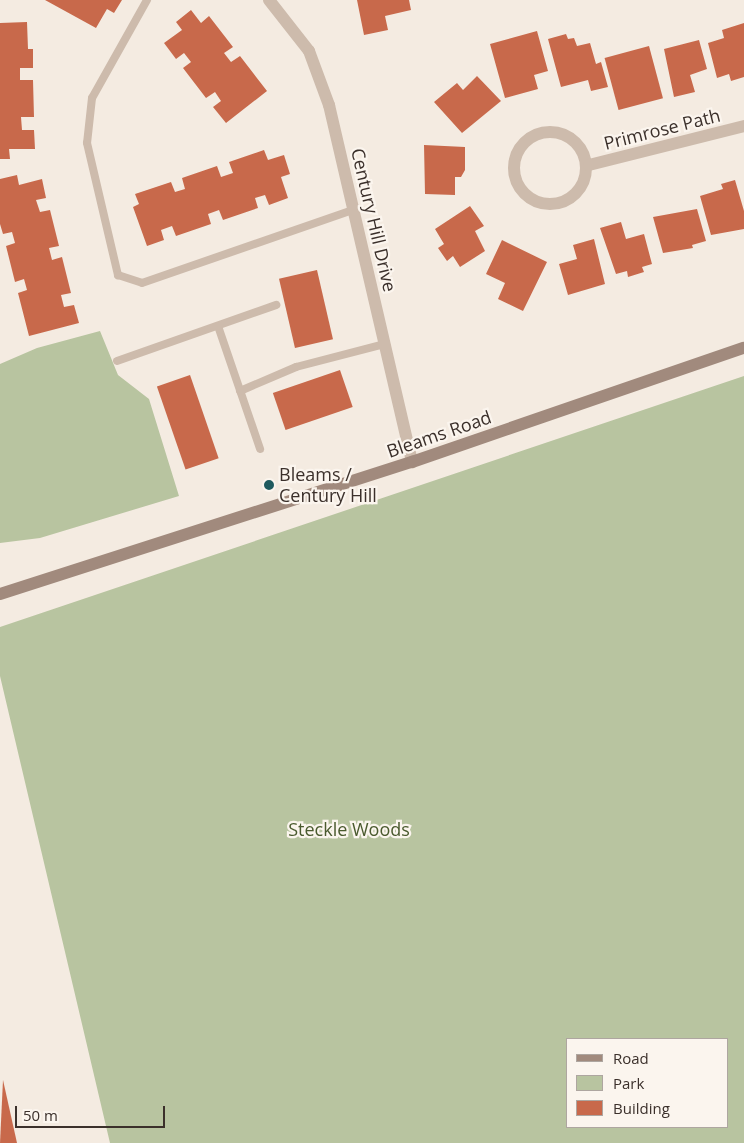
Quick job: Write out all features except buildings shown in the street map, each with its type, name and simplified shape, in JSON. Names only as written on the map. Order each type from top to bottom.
[{"type":"main road","name":"Bleams Road","points":[[0,594],[412,462],[744,348]]},
{"type":"street","name":"Century Hill Drive","points":[[269,0],[309,51],[329,105],[412,462]]},
{"type":"street","name":"Primrose Path","points":[[589,165],[744,126]]},
{"type":"street","name":"Primrose Path","points":[[548,129],[576,139],[589,165],[580,193],[553,206],[525,197],[512,170],[522,142],[548,129]]},
{"type":"lane","points":[[147,0],[92,98],[87,144],[118,275],[142,283],[353,210]]},
{"type":"lane","points":[[117,361],[276,305]]},
{"type":"lane","points":[[218,326],[260,448]]},
{"type":"lane","points":[[240,391],[296,367],[384,344]]},
{"type":"green space","points":[[100,331],[118,375],[149,399],[179,496],[40,538],[0,543],[0,364],[37,348]]},
{"type":"green space","name":"Steckle Woods","points":[[744,376],[744,1143],[110,1143],[0,676],[0,627]]},
{"type":"place","name":"Bleams / Century Hill","points":[[269,485]]}]
